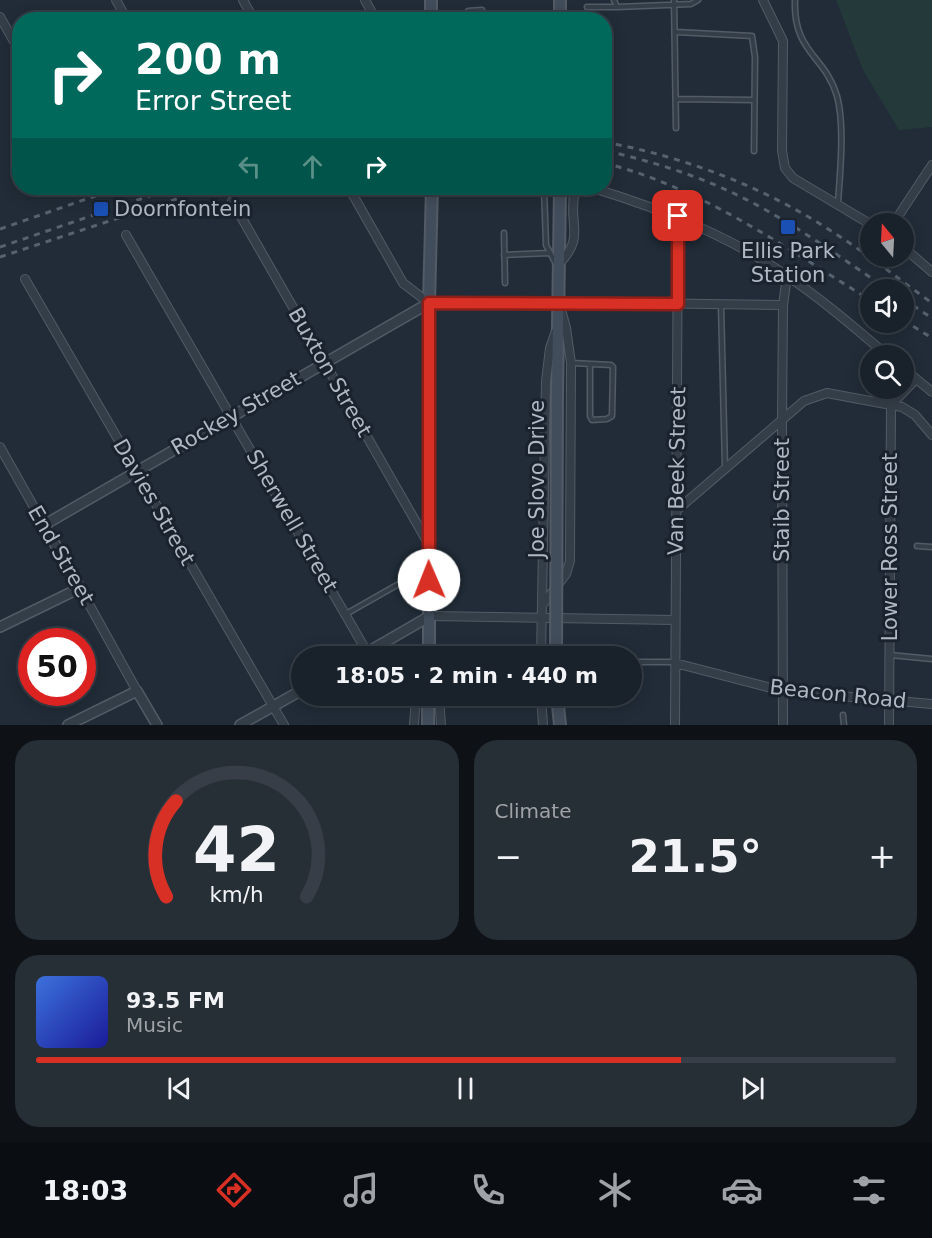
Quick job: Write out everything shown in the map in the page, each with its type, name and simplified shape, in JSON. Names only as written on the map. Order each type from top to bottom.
[{"type":"main road","points":[[429,646],[429,303],[432,195]]},
{"type":"main road","name":"Joe Slovo Drive","points":[[556,646],[559,302],[557,265],[560,195]]},
{"type":"main road","points":[[558,706],[560,725]]},
{"type":"street","points":[[763,0],[783,41],[782,151],[785,168],[793,178],[860,217]]},
{"type":"street","points":[[0,17],[12,38]]},
{"type":"street","points":[[900,213],[932,165]]},
{"type":"street","points":[[612,194],[678,216],[751,254],[787,276],[874,345]]},
{"type":"street","points":[[353,195],[403,283],[429,303],[783,305]]},
{"type":"street","points":[[557,265],[571,251],[574,244],[574,195]]},
{"type":"street","name":"Buxton Street","points":[[232,201],[428,543]]},
{"type":"street","name":"Van Beek Street","points":[[675,725],[678,216]]},
{"type":"street","name":"Sherwell Street","points":[[126,235],[346,615],[359,646]]},
{"type":"street","points":[[914,256],[932,272]]},
{"type":"street","name":"Staib Street","points":[[783,725],[783,305],[787,276]]},
{"type":"street","name":"Davies Street","points":[[25,279],[284,725]]},
{"type":"street","points":[[544,603],[566,574],[570,561],[571,363],[566,328],[559,302]]},
{"type":"street","name":"Rockey Street","points":[[44,525],[429,303]]},
{"type":"street","points":[[542,646],[546,381],[550,348],[558,324]]},
{"type":"street","points":[[891,405],[916,379],[932,392]]},
{"type":"street","points":[[677,510],[804,401],[819,393],[837,394],[911,411],[932,435]]},
{"type":"street","name":"Lower Ross Street","points":[[889,725],[891,405]]},
{"type":"street","name":"End Street","points":[[0,447],[157,725]]},
{"type":"street","points":[[0,627],[80,588]]},
{"type":"street","points":[[378,646],[430,616],[675,620]]},
{"type":"street","name":"Beacon Road","points":[[675,663],[783,691],[932,704]]},
{"type":"street","points":[[68,725],[137,691]]},
{"type":"street","points":[[240,725],[291,696]]},
{"type":"street","points":[[414,725],[415,706]]},
{"type":"street","points":[[440,706],[441,725]]},
{"type":"street","points":[[542,706],[543,725]]},
{"type":"lane","points":[[614,0],[616,7]]},
{"type":"lane","points":[[587,7],[674,2],[691,4],[698,0]]},
{"type":"lane","points":[[795,0],[799,35],[829,78],[837,96],[840,129],[838,203]]},
{"type":"lane","points":[[674,2],[676,128]]},
{"type":"lane","points":[[468,12],[482,10],[482,12]]},
{"type":"lane","points":[[676,32],[752,36],[754,151]]},
{"type":"lane","points":[[676,99],[754,100]]},
{"type":"lane","points":[[544,195],[545,238],[549,253],[557,265]]},
{"type":"lane","points":[[504,233],[505,283]]},
{"type":"lane","points":[[504,255],[549,253]]},
{"type":"lane","points":[[721,305],[725,468]]},
{"type":"lane","points":[[571,363],[611,365],[614,369],[612,416],[607,419],[592,420],[590,416],[590,364]]},
{"type":"lane","points":[[917,546],[932,547]]},
{"type":"lane","points":[[346,615],[397,585]]},
{"type":"lane","points":[[889,655],[932,659]]},
{"type":"lane","points":[[642,662],[675,663]]},
{"type":"lane","points":[[843,716],[844,725]]},
{"type":"green space","points":[[836,0],[932,0],[932,127],[899,130],[863,70]]},
{"type":"railway","points":[[612,144],[690,164],[773,198],[839,236],[932,303]]},
{"type":"railway","points":[[612,152],[671,169],[733,193],[793,226],[873,279]]},
{"type":"railway","points":[[612,165],[675,187],[709,203],[860,294]]},
{"type":"railway","points":[[0,229],[98,195]]},
{"type":"railway","points":[[0,247],[152,195]]},
{"type":"railway","points":[[0,257],[189,195]]},
{"type":"railway","points":[[914,306],[932,318]]},
{"type":"railway","points":[[914,327],[932,338]]},
{"type":"place","name":"Doornfontein","points":[[101,209]]},
{"type":"place","name":"Ellis Park Station","points":[[788,227]]},
{"type":"route","points":[[429,580],[429,303],[678,304],[678,216]]}]
